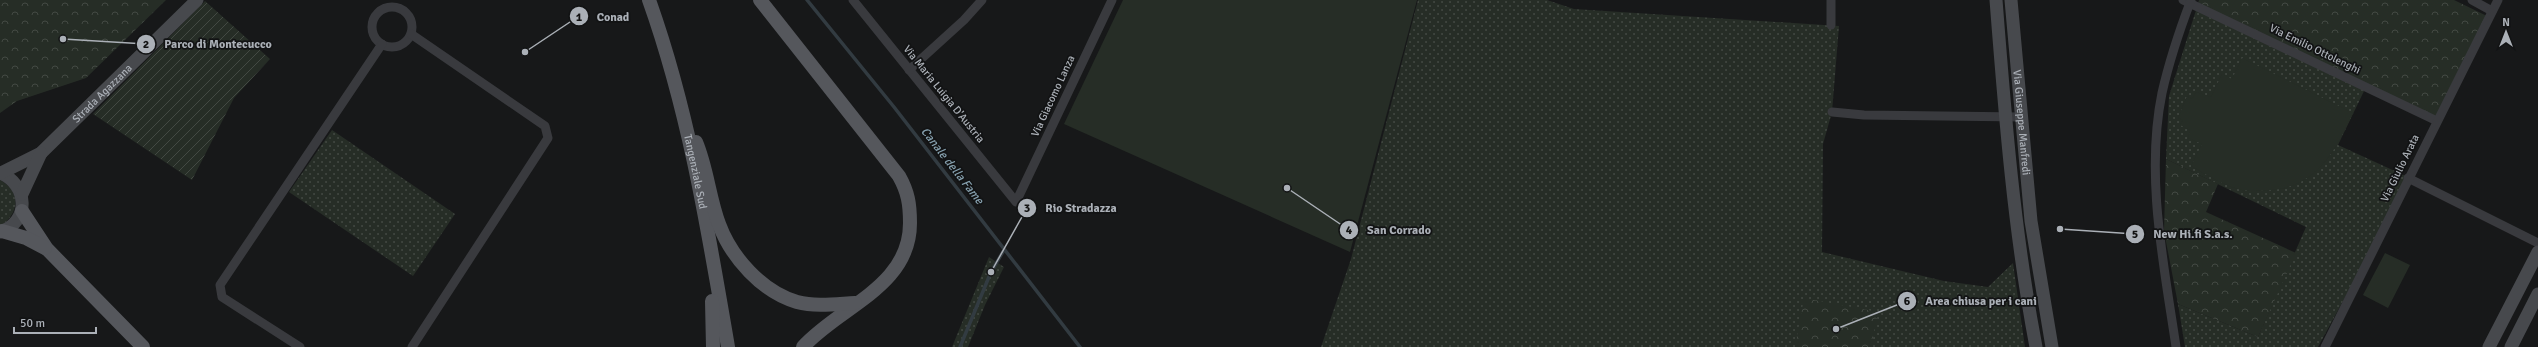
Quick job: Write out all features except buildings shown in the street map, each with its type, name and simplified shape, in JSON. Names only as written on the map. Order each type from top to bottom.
[{"type":"main road","name":"Strada Agazzana","points":[[41,153],[197,0]]},
{"type":"main road","name":"Tangenziale Sud","points":[[649,0],[666,50],[677,89],[705,215],[728,347]]},
{"type":"main road","points":[[760,0],[894,171],[908,192],[910,238],[903,258],[889,278],[876,291],[825,325],[803,347]]},
{"type":"main road","name":"Via Giuseppe Manfredi","points":[[1996,0],[2005,117],[2019,246],[2036,347]]},
{"type":"main road","name":"Via Giuseppe Manfredi","points":[[2011,0],[2035,245],[2052,347]]},
{"type":"main road","points":[[677,89],[703,160],[719,224],[730,248],[751,272],[773,290],[797,302],[821,304],[856,303]]},
{"type":"main road","points":[[22,194],[17,185],[1,173],[41,153]]},
{"type":"main road","points":[[41,153],[22,194],[22,211],[47,249],[143,347]]},
{"type":"main road","points":[[1,232],[14,223],[22,211]]},
{"type":"main road","points":[[705,215],[714,323],[713,347]]},
{"type":"main road","points":[[1,232],[26,238],[47,249]]},
{"type":"main road","points":[[2489,347],[2538,252]]},
{"type":"main road","points":[[2511,347],[2538,294]]},
{"type":"street","name":"Via Maria Luigia D'Austria","points":[[853,0],[1016,202]]},
{"type":"street","points":[[910,70],[964,20],[982,0]]},
{"type":"street","name":"Via Giacomo Lanza","points":[[1016,202],[1112,0]]},
{"type":"street","points":[[1831,0],[1831,25]]},
{"type":"street","points":[[2472,0],[2492,11]]},
{"type":"street","name":"Via Giulio Arata","points":[[2326,347],[2408,178],[2498,0]]},
{"type":"street","points":[[2176,347],[2159,231],[2156,149],[2162,93],[2188,1]]},
{"type":"street","name":"Via Emilio Ottolenghi","points":[[2188,1],[2437,121]]},
{"type":"street","points":[[385,4],[407,13],[412,23],[411,34],[402,44],[396,46],[382,44],[374,34],[372,28],[376,16],[385,4]]},
{"type":"street","points":[[411,34],[545,126],[548,138],[412,347]]},
{"type":"street","points":[[300,347],[222,297],[220,285],[382,44]]},
{"type":"street","name":"Via Giuseppe Manfredi","points":[[1832,112],[1864,115],[2005,117]]},
{"type":"street","points":[[2005,117],[2022,117]]},
{"type":"street","points":[[2408,178],[2538,243]]},
{"type":"street","points":[[2019,246],[2035,245]]},
{"type":"green space","points":[[0,0],[166,0],[86,78],[17,101],[0,113]]},
{"type":"green space","points":[[1123,0],[1417,0],[1350,252],[1064,124]]},
{"type":"green space","points":[[1418,0],[1547,0],[1574,9],[1839,26],[1832,112],[1823,144],[1822,252],[1944,281],[1988,287],[2013,263],[2025,347],[1321,347],[1351,259]]},
{"type":"green space","points":[[2199,0],[2454,0],[2489,17],[2439,120],[2197,7]]},
{"type":"green space","points":[[205,1],[270,59],[234,98],[192,180],[93,114]]},
{"type":"green space","points":[[2197,7],[2365,89],[2338,145],[2410,178],[2318,347],[2185,347],[2178,304],[2258,337],[2306,227],[2166,159],[2169,96]]},
{"type":"green space","points":[[2242,58],[2353,113],[2340,140],[2323,164],[2313,174],[2288,187],[2272,190],[2246,191],[2226,185],[2191,166],[2202,144],[2188,138],[2190,130],[2180,125],[2183,120],[2178,118],[2187,96],[2192,99],[2196,92],[2211,97],[2222,74],[2232,79]]},
{"type":"green space","points":[[332,130],[455,214],[413,276],[289,192]]},
{"type":"green space","points":[[2166,159],[2218,184],[2206,212],[2296,253],[2258,337],[2178,304],[2164,231]]},
{"type":"green space","points":[[0,180],[12,190],[15,196],[15,203],[11,215],[7,221],[0,226]]},
{"type":"green space","points":[[2385,253],[2410,265],[2388,308],[2363,295]]},
{"type":"green space","points":[[989,257],[1004,267],[985,305],[968,347],[952,347]]},
{"type":"green space","points":[[1804,298],[1878,312],[1871,347],[1795,347]]},
{"type":"waterway","name":"Canale della Fame","points":[[807,0],[894,107],[1080,347]]},
{"type":"waterway","points":[[960,347],[991,272],[1004,250]]},
{"type":"place","name":"Parco di Montecucco","points":[[63,39]]},
{"type":"place","name":"Conad","points":[[525,52]]},
{"type":"place","name":"San Corrado","points":[[1287,188]]},
{"type":"place","name":"New Hi.fi S.a.s.","points":[[2060,229]]},
{"type":"place","name":"Rio Stradazza","points":[[991,272]]},
{"type":"place","name":"Area chiusa per i cani","points":[[1836,329]]}]
